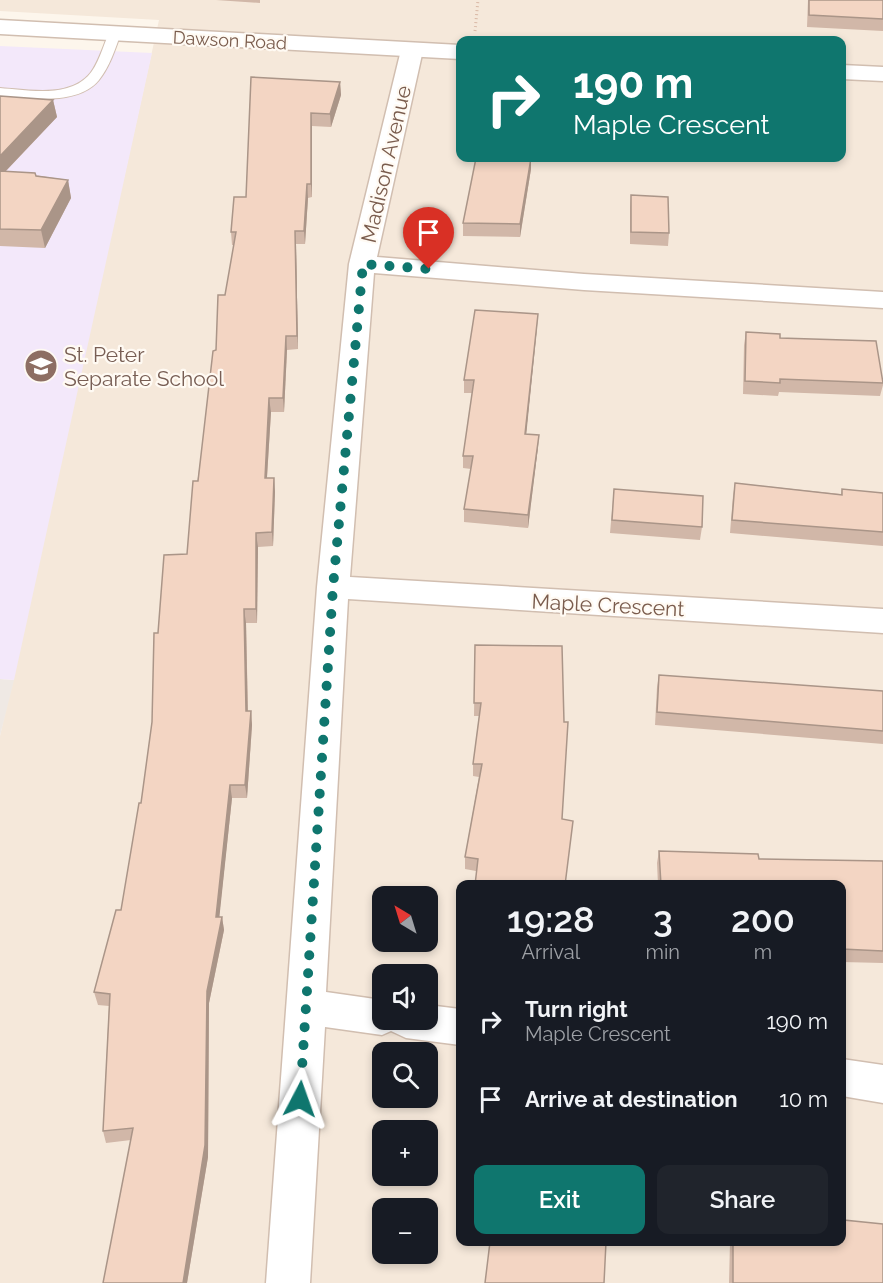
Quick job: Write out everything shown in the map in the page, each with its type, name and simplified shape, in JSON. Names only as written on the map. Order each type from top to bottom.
[{"type":"street","name":"Dawson Road","points":[[0,27],[456,52]]},
{"type":"street","name":"Madison Avenue","points":[[288,1283],[333,587],[363,264],[412,50]]},
{"type":"street","points":[[846,72],[883,74]]},
{"type":"street","points":[[363,264],[584,282],[883,300]]},
{"type":"street","name":"Maple Crescent","points":[[333,587],[883,621]]},
{"type":"street","points":[[306,1006],[372,1016]]},
{"type":"street","points":[[438,1024],[456,1026]]},
{"type":"street","points":[[846,1079],[883,1084]]},
{"type":"lane","points":[[0,92],[40,94],[72,90],[92,79],[115,33]]},
{"type":"path","points":[[474,36],[478,0]]},
{"type":"shaded area","points":[[0,0],[883,0],[883,1283],[0,1283],[0,736],[159,20],[0,11]]},
{"type":"shaded area","name":"St. Peter Separate School","points":[[0,46],[152,53],[14,680],[0,679]]},
{"type":"shaded area","points":[[0,679],[14,680],[0,736]]},
{"type":"building","points":[[809,0],[883,0],[883,19],[809,15]]},
{"type":"building","points":[[251,77],[340,82],[330,114],[311,113],[311,184],[307,184],[304,231],[295,231],[297,336],[286,336],[283,398],[269,398],[265,478],[274,478],[272,532],[256,533],[256,609],[244,609],[246,711],[251,711],[245,785],[230,785],[216,917],[222,917],[207,991],[205,1145],[183,1283],[103,1283],[133,1128],[103,1131],[110,994],[94,992],[116,910],[121,910],[139,803],[141,803],[152,722],[154,633],[158,633],[164,555],[187,554],[193,481],[198,481],[213,351],[216,350],[218,295],[225,295],[236,232],[231,232],[234,197],[246,197]]},
{"type":"building","points":[[0,96],[53,100],[0,156]]},
{"type":"building","points":[[475,162],[530,162],[520,224],[463,223]]},
{"type":"building","points":[[0,171],[35,173],[36,176],[68,180],[41,230],[0,229]]},
{"type":"building","points":[[631,195],[668,197],[669,233],[631,232]]},
{"type":"building","points":[[475,310],[538,314],[525,434],[539,435],[528,515],[464,509],[473,456],[463,456],[474,380],[464,380]]},
{"type":"building","points":[[746,332],[780,334],[780,338],[876,341],[883,383],[780,379],[780,383],[745,381]]},
{"type":"building","points":[[735,483],[842,495],[842,489],[883,493],[883,532],[732,520]]},
{"type":"building","points":[[614,489],[703,496],[702,527],[612,520]]},
{"type":"building","points":[[475,645],[562,646],[564,722],[568,722],[562,819],[573,821],[566,880],[476,880],[478,859],[465,857],[482,764],[473,764],[481,703],[474,703]]},
{"type":"building","points":[[659,675],[883,691],[883,731],[657,712]]},
{"type":"building","points":[[659,851],[758,854],[759,859],[883,861],[883,951],[846,949],[846,880],[661,880]]},
{"type":"building","points":[[846,1220],[883,1224],[883,1283],[733,1283],[733,1246],[846,1246]]},
{"type":"building","points":[[490,1246],[606,1246],[604,1283],[485,1283]]},
{"type":"place","name":"St. Peter Separate School","points":[[41,366]]},
{"type":"route","points":[[300,1099],[333,587],[363,264],[429,269]]}]
